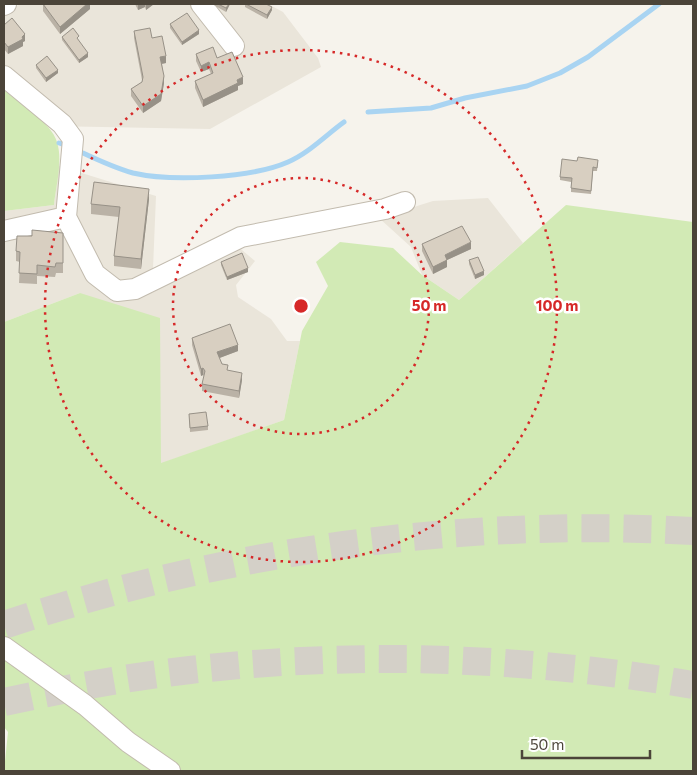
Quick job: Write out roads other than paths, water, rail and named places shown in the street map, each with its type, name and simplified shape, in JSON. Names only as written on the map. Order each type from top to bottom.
[{"type":"lane","points":[[201,4],[234,46]]},
{"type":"lane","points":[[4,76],[62,124],[73,139],[66,217],[95,274],[117,291],[135,289],[241,237],[385,209],[405,202]]},
{"type":"lane","points":[[4,231],[66,217]]},
{"type":"lane","points":[[4,647],[85,705],[128,742],[170,771]]},
{"type":"waterway","points":[[368,112],[431,108],[465,98],[527,86],[560,73],[588,57],[659,4]]},
{"type":"waterway","points":[[83,153],[120,169],[149,176],[190,178],[233,175],[254,172],[288,162],[310,149],[344,122]]},
{"type":"tunnel","points":[[4,625],[88,599],[172,577],[258,559],[344,545],[431,535],[518,530],[606,528],[693,531]]},
{"type":"tunnel","points":[[4,702],[50,692],[166,673],[316,660],[379,659],[505,663],[568,668],[693,685]]}]
